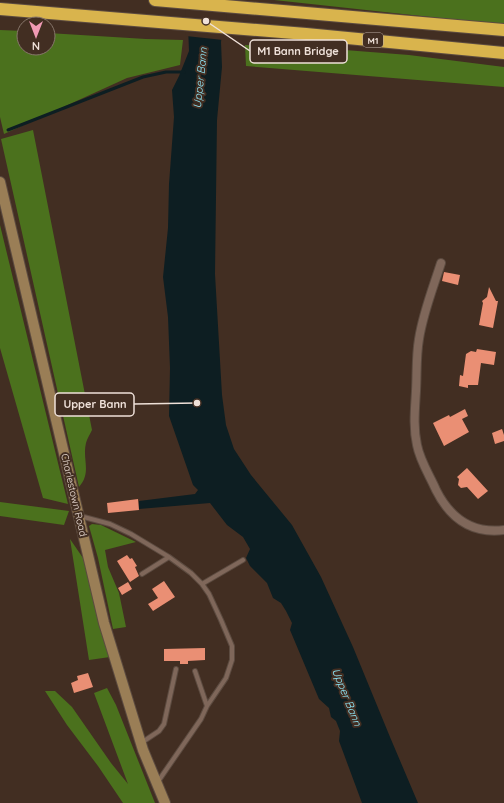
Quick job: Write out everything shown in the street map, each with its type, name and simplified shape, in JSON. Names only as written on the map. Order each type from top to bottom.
[{"type":"highway","name":"M1","points":[[155,0],[504,30]]},
{"type":"highway","name":"M1","points":[[0,9],[243,29],[504,53]]},
{"type":"main road","name":"Charlestown Road","points":[[0,182],[104,623],[141,743],[165,803]]},
{"type":"street","points":[[441,263],[424,318],[417,353],[414,422],[417,447],[440,498],[455,517],[475,528],[486,530],[504,530]]},
{"type":"lane","points":[[79,515],[110,524],[131,534],[169,557],[191,573],[202,584],[230,641],[232,660],[226,678],[207,706],[201,719],[157,784]]},
{"type":"lane","points":[[142,574],[169,557]]},
{"type":"lane","points":[[202,584],[243,560]]},
{"type":"lane","points":[[141,743],[159,731],[164,724],[176,669]]},
{"type":"lane","points":[[196,671],[207,706]]},
{"type":"green space","points":[[274,0],[504,0],[504,25]]},
{"type":"green space","points":[[0,30],[16,31],[16,56],[56,56],[56,33],[183,40],[180,65],[127,78],[4,134],[0,117]]},
{"type":"green space","points":[[245,45],[319,48],[409,55],[504,67],[504,87],[246,66]]},
{"type":"green space","points":[[33,130],[92,430],[85,449],[85,476],[79,487],[1,139]]},
{"type":"green space","points":[[0,225],[68,504],[43,498],[0,348]]},
{"type":"green space","points":[[0,502],[69,511],[64,525],[0,516]]},
{"type":"green space","points":[[92,524],[101,525],[136,542],[105,550],[108,567],[119,593],[126,627],[113,629],[98,558],[89,526]]},
{"type":"green space","points":[[70,539],[83,558],[110,657],[89,660]]},
{"type":"green space","points":[[107,688],[116,705],[155,803],[123,803],[98,766],[67,725],[45,691],[55,691],[72,707],[111,763],[128,784],[94,693]]},
{"type":"water","points":[[187,0],[227,0],[221,42],[222,67],[217,120],[215,274],[222,395],[226,425],[234,449],[251,475],[292,525],[321,577],[353,647],[418,803],[362,803],[339,741],[340,731],[336,721],[331,717],[329,708],[319,699],[290,630],[292,623],[286,611],[281,603],[273,598],[267,583],[250,566],[246,558],[250,549],[243,537],[227,525],[210,503],[139,509],[139,501],[195,494],[198,490],[193,485],[169,416],[170,368],[168,317],[163,277],[168,228],[169,184],[174,117],[172,90],[189,51]]},
{"type":"pier","points":[[185,0],[229,0],[223,40],[186,36]]},
{"type":"building","points":[[444,272],[460,275],[458,285],[442,281]]},
{"type":"building","points":[[489,287],[496,301],[498,301],[493,328],[479,325],[483,303],[482,301],[487,297]]},
{"type":"building","points":[[477,349],[496,352],[494,365],[481,363],[478,385],[468,385],[468,388],[459,386],[460,375],[463,376],[466,354],[471,351],[476,352]]},
{"type":"building","points":[[465,409],[468,416],[462,419],[469,432],[444,446],[433,423],[449,415],[450,417]]},
{"type":"building","points":[[502,429],[504,441],[495,444],[492,433]]},
{"type":"building","points":[[467,468],[488,491],[478,499],[467,487],[461,488],[458,485],[459,479],[457,477]]},
{"type":"building","points":[[138,499],[139,510],[108,513],[107,503]]},
{"type":"building","points":[[127,555],[130,559],[132,558],[137,566],[135,567],[139,576],[130,582],[117,561]]},
{"type":"building","points":[[164,581],[175,597],[153,611],[148,604],[158,598],[152,589]]},
{"type":"building","points":[[128,582],[132,589],[122,595],[118,588]]},
{"type":"building","points":[[205,648],[205,660],[188,661],[188,664],[180,664],[180,661],[164,661],[164,649]]},
{"type":"building","points":[[88,673],[93,687],[74,693],[71,683],[78,680],[77,676]]},
{"type":"waterway","points":[[8,130],[143,77],[166,72],[184,72]]},
{"type":"place","name":"M1 Bann Bridge","points":[[206,21]]},
{"type":"place","name":"Upper Bann","points":[[197,403]]}]
